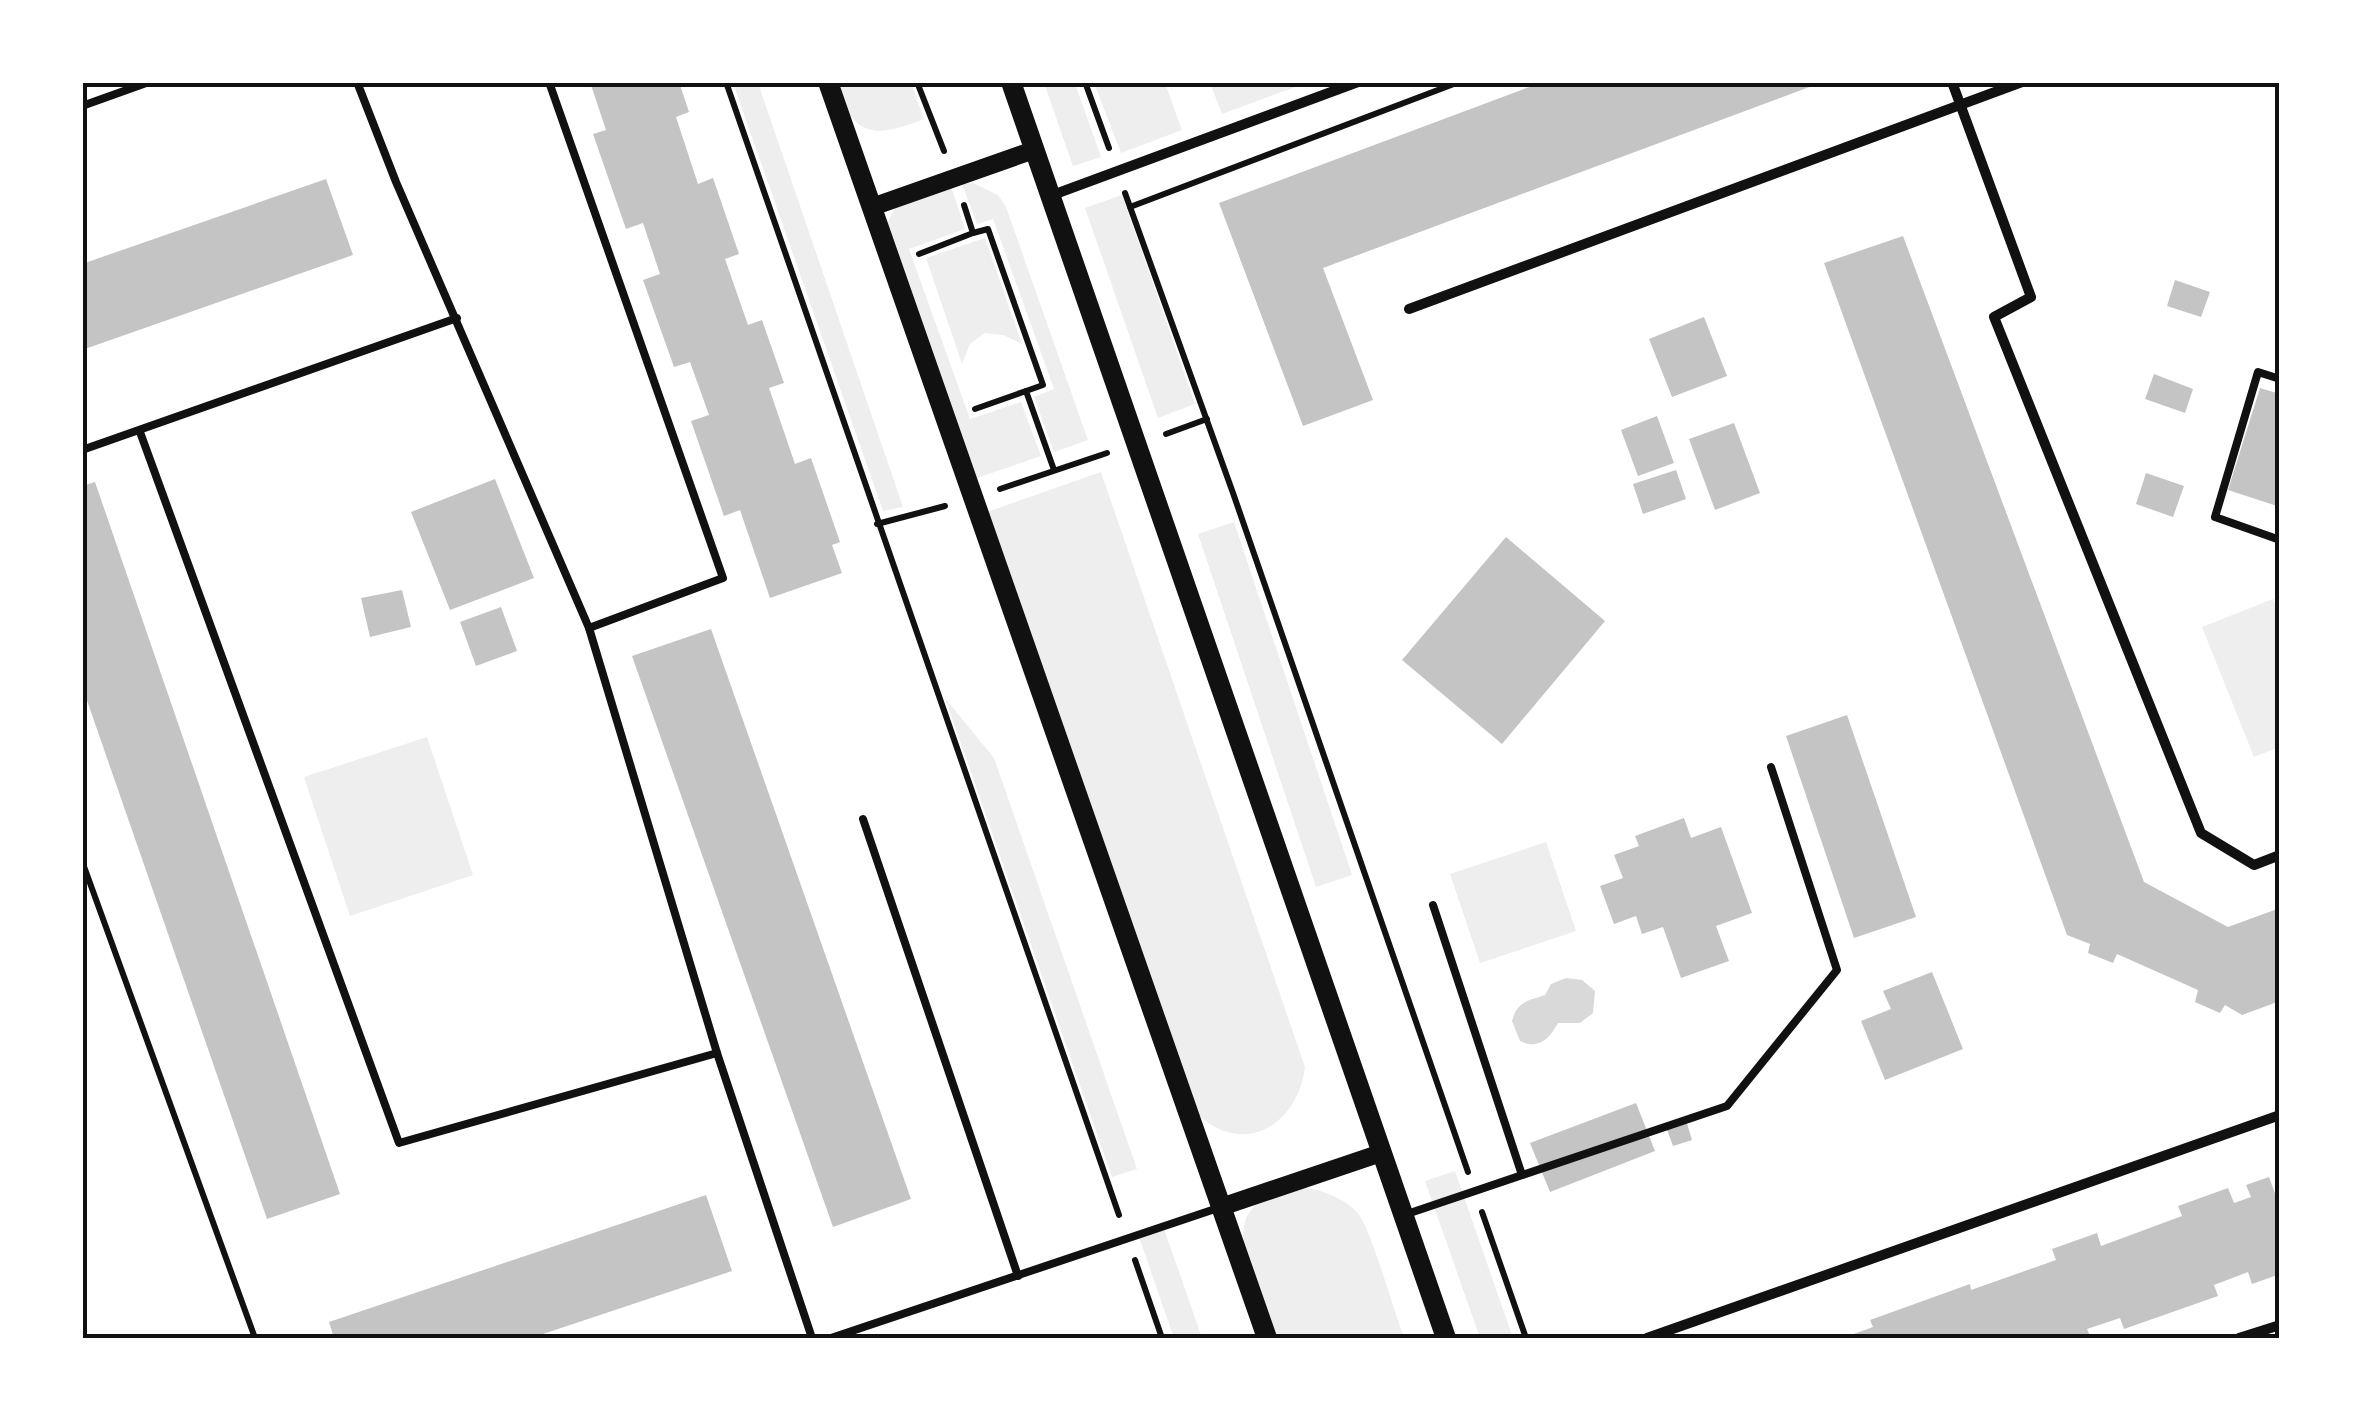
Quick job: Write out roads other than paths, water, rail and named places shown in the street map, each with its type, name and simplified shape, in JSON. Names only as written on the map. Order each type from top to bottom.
[{"type":"main road","points":[[828,82],[1267,1338]]},
{"type":"main road","points":[[1011,82],[1446,1338]]},
{"type":"street","points":[[1050,196],[1358,82]]},
{"type":"street","points":[[1952,82],[2031,296],[1994,316],[2201,833],[2254,865],[2280,854]]},
{"type":"street","points":[[1409,309],[2022,82]]},
{"type":"street","points":[[872,207],[1034,150]]},
{"type":"street","points":[[1647,1338],[2280,1115]]},
{"type":"street","points":[[1221,1207],[1381,1152]]},
{"type":"street","points":[[2239,1338],[2280,1325]]},
{"type":"lane","points":[[82,106],[148,82]]},
{"type":"lane","points":[[357,82],[396,182],[588,628],[716,1054],[812,1338]]},
{"type":"lane","points":[[549,82],[723,578],[588,628]]},
{"type":"lane","points":[[82,450],[457,318]]},
{"type":"lane","points":[[2280,380],[2258,372],[2215,517],[2280,540]]},
{"type":"lane","points":[[140,432],[399,1143],[716,1054]]},
{"type":"lane","points":[[1403,1215],[1728,1106],[1836,970],[1771,766]]},
{"type":"lane","points":[[863,820],[1018,1276]]},
{"type":"lane","points":[[1433,905],[1522,1174]]},
{"type":"lane","points":[[831,1338],[1221,1207]]}]
